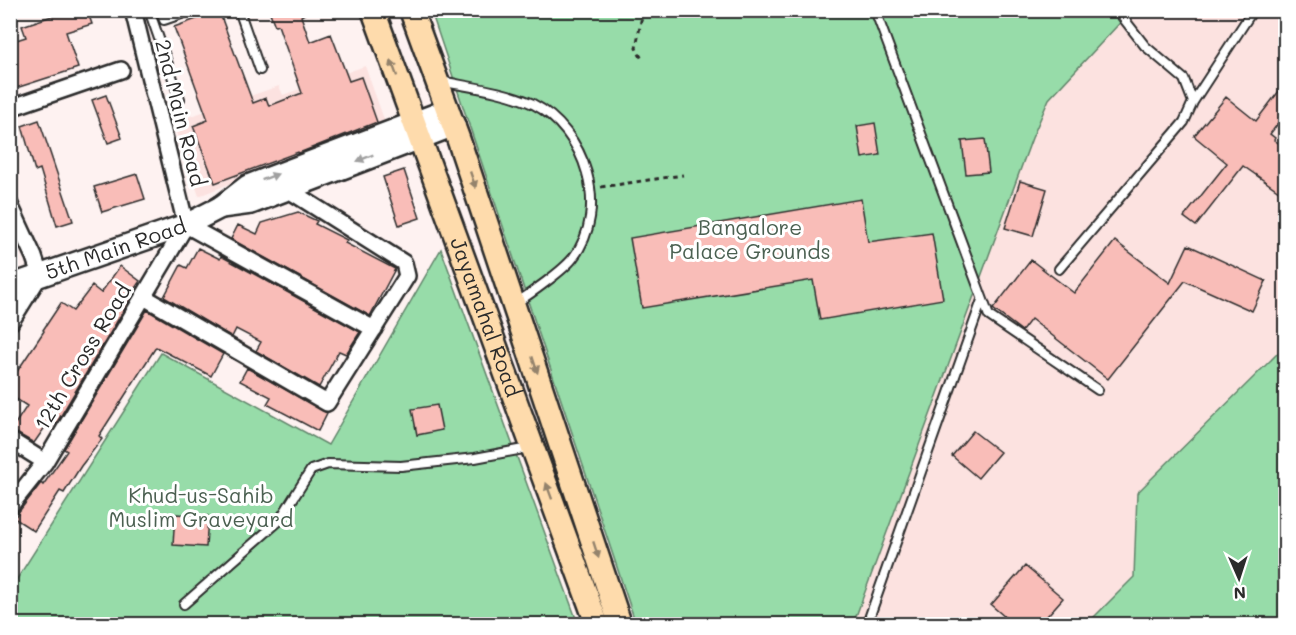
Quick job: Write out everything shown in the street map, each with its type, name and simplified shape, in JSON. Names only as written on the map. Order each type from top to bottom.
[{"type":"main road","name":"Jayamahal Road","points":[[373,10],[597,624]]},
{"type":"main road","name":"Jayamahal Road","points":[[411,10],[451,117],[515,304],[620,624]]},
{"type":"street","name":"2nd Main Road","points":[[142,15],[186,225]]},
{"type":"street","points":[[10,108],[121,70]]},
{"type":"street","points":[[417,130],[451,117]]},
{"type":"street","name":"5th Main Road","points":[[220,207],[251,203],[287,189],[417,130]]},
{"type":"street","name":"5th Main Road","points":[[10,286],[186,225],[220,207],[248,186],[417,130]]},
{"type":"street","points":[[144,297],[327,403],[407,276],[407,269],[404,263],[287,189]]},
{"type":"street","points":[[10,205],[40,275],[10,322]]},
{"type":"street","points":[[186,225],[374,329]]},
{"type":"street","name":"12th Cross Road","points":[[10,506],[45,462],[186,225]]},
{"type":"street","points":[[10,440],[45,462]]},
{"type":"lane","points":[[180,99],[142,15],[161,12],[165,20],[193,10]]},
{"type":"lane","points":[[239,10],[260,70]]},
{"type":"lane","points":[[875,10],[989,316],[1098,390]]},
{"type":"lane","points":[[1116,10],[1144,46],[1184,79],[1193,102]]},
{"type":"lane","points":[[1059,269],[1184,122],[1193,102],[1253,10]]},
{"type":"lane","points":[[437,80],[520,99],[548,114],[570,137],[585,166],[590,189],[590,214],[573,259],[515,304]]},
{"type":"lane","points":[[867,624],[982,300]]},
{"type":"lane","points":[[184,603],[279,521],[311,470],[328,464],[401,466],[475,458],[533,447]]},
{"type":"path","points":[[644,10],[636,48],[644,61]]},
{"type":"path","points":[[590,189],[683,175]]},
{"type":"shaded area","points":[[1131,11],[1286,12],[1285,346],[1137,493],[1134,577],[1087,624],[869,624],[855,619],[1032,138],[1049,99]]},
{"type":"shaded area","points":[[365,66],[385,122],[199,196],[173,124],[279,86],[283,95]]},
{"type":"green space","name":"Bangalore Palace Grounds","points":[[431,11],[1131,11],[1049,99],[1032,138],[855,619],[869,624],[636,624]]},
{"type":"green space","name":"Khud-us-Sahib Muslim Graveyard","points":[[441,249],[578,624],[11,624],[10,590],[161,353],[328,445]]},
{"type":"green space","points":[[1285,346],[1285,624],[1087,624],[1134,577],[1137,493]]},
{"type":"building","points":[[70,10],[87,10],[92,24],[66,32],[78,68],[16,88],[10,72],[10,42],[26,37],[22,26]]},
{"type":"building","points":[[269,10],[311,10],[301,16],[310,42],[331,34],[349,81],[361,77],[377,122],[215,183],[193,126],[208,120],[174,27],[219,11],[253,103],[266,98],[269,106],[302,93],[278,25],[275,26]]},
{"type":"building","points":[[1286,82],[1286,113],[1270,134],[1275,138],[1274,140],[1286,148],[1286,196],[1243,166],[1196,226],[1184,217],[1227,163],[1194,136],[1226,97],[1256,121]]},
{"type":"building","points":[[106,95],[122,138],[108,143],[92,100]]},
{"type":"building","points":[[39,120],[73,221],[57,226],[40,169],[35,171],[22,126]]},
{"type":"building","points":[[875,123],[880,155],[862,158],[857,126]]},
{"type":"building","points":[[985,139],[989,172],[966,174],[962,141]]},
{"type":"building","points":[[404,170],[420,218],[399,225],[383,177]]},
{"type":"building","points":[[137,174],[145,199],[102,212],[94,187]]},
{"type":"building","points":[[1020,181],[1047,189],[1033,236],[1005,228]]},
{"type":"building","points":[[861,199],[868,242],[932,233],[943,299],[820,320],[813,280],[642,308],[630,238]]},
{"type":"building","points":[[298,212],[317,221],[315,224],[347,240],[345,243],[395,269],[370,316],[231,239],[238,225],[257,234],[262,223]]},
{"type":"building","points":[[1115,241],[1170,283],[1188,245],[1266,281],[1252,311],[1185,281],[1108,379],[1031,319],[1022,331],[993,309],[1031,260],[1074,293]]},
{"type":"building","points":[[198,248],[220,259],[221,256],[360,332],[346,354],[339,351],[319,387],[256,351],[261,342],[236,329],[232,337],[164,297],[181,265],[187,268]]},
{"type":"building","points":[[120,266],[140,281],[56,424],[50,420],[34,443],[11,430],[27,406],[10,395],[10,382],[43,330],[61,303],[73,311],[92,286],[101,293]]},
{"type":"building","points":[[147,310],[223,354],[211,376],[156,347],[99,436],[102,439],[64,493],[60,491],[34,531],[14,518],[41,483],[43,485],[67,451],[64,449]]},
{"type":"building","points":[[247,368],[327,413],[318,431],[267,404],[271,397],[240,381]]},
{"type":"building","points":[[437,405],[442,430],[417,435],[412,409]]},
{"type":"building","points":[[973,431],[1000,452],[978,478],[952,456]]},
{"type":"building","points":[[175,514],[208,516],[206,547],[173,545]]},
{"type":"building","points":[[1025,566],[1063,598],[1040,624],[1013,624],[991,605]]}]
